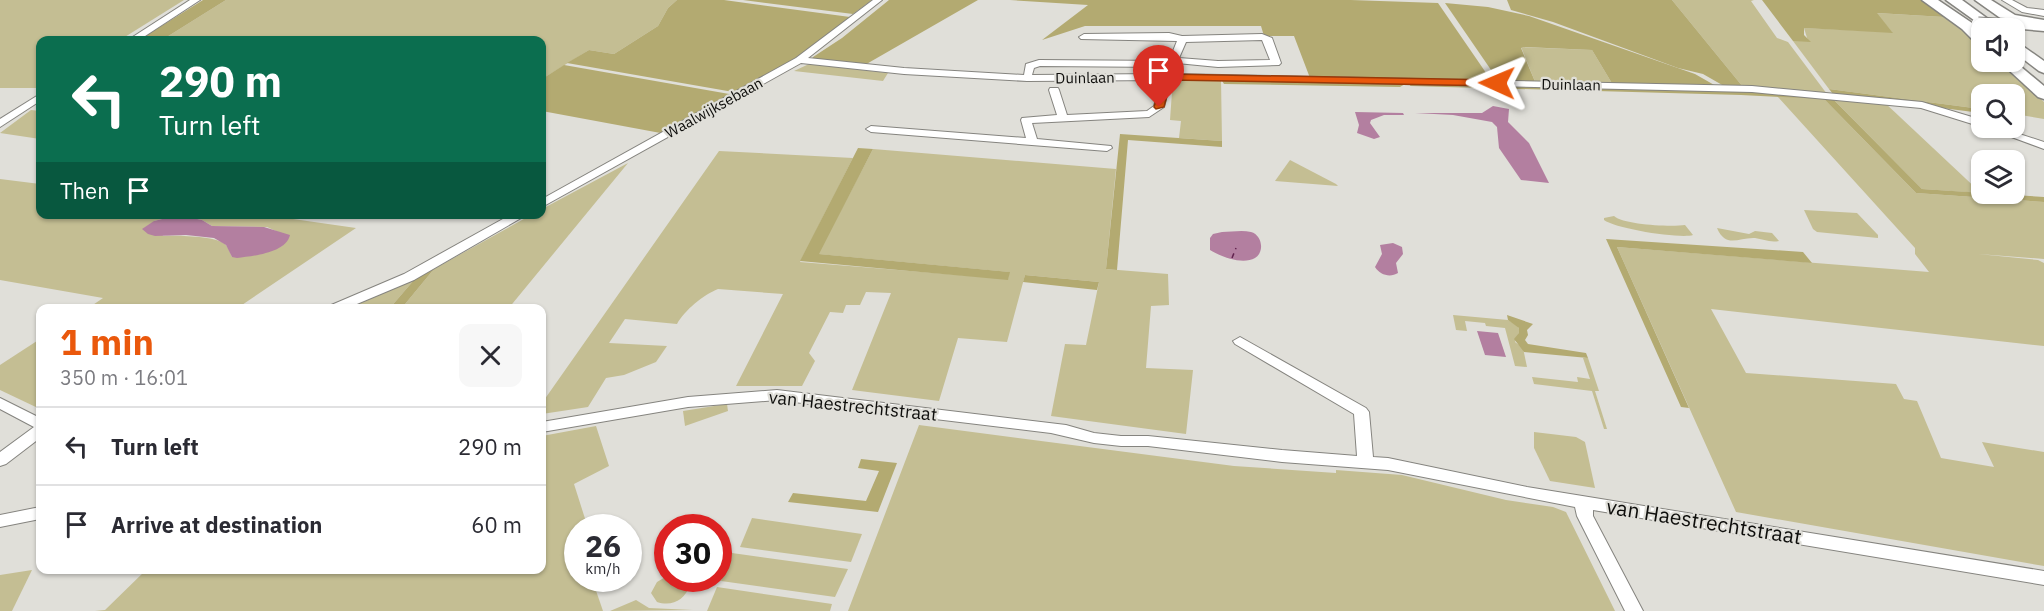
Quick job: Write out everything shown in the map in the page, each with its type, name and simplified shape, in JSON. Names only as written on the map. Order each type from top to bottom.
[{"type":"highway","points":[[1929,0],[1971,24]]},
{"type":"highway","points":[[1953,0],[1981,18]]},
{"type":"highway","points":[[1966,0],[1994,18]]},
{"type":"highway","points":[[1982,0],[2011,19],[2044,28]]},
{"type":"highway","points":[[2025,41],[2044,58]]},
{"type":"highway","points":[[2025,45],[2044,69]]},
{"type":"highway","points":[[2019,72],[2044,94]]},
{"type":"main road","points":[[2025,31],[2044,28]]},
{"type":"street","points":[[139,36],[196,0]]},
{"type":"street","name":"Waalwijksebaan","points":[[546,202],[800,60],[878,0]]},
{"type":"street","points":[[2006,0],[2025,10],[2044,13]]},
{"type":"street","points":[[1028,74],[1029,66],[1039,63],[1276,63],[1266,38],[1084,37]]},
{"type":"street","points":[[1032,142],[1026,120],[1149,114],[1159,107],[1167,77],[1182,39]]},
{"type":"street","name":"Duinlaan","points":[[800,60],[993,77],[1167,77],[1752,89],[1922,105],[1971,120]]},
{"type":"street","points":[[1054,90],[1063,117]]},
{"type":"street","points":[[0,124],[36,100]]},
{"type":"street","points":[[871,129],[1107,148]]},
{"type":"street","points":[[2021,138],[2044,146]]},
{"type":"street","points":[[346,304],[409,277],[513,219]]},
{"type":"street","points":[[1240,341],[1361,412],[1365,462]]},
{"type":"street","name":"van Haestrechtstraat","points":[[546,426],[682,403],[743,396],[777,395],[1057,430],[1094,438],[1388,464],[1583,502],[2044,578]]},
{"type":"street","points":[[0,403],[36,422]]},
{"type":"street","points":[[0,460],[36,434]]},
{"type":"street","points":[[1583,502],[1589,524],[1634,611]]},
{"type":"street","points":[[0,521],[36,514]]},
{"type":"shaded area","points":[[0,0],[184,0],[126,36],[36,36],[36,88],[0,88]]},
{"type":"shaded area","points":[[203,0],[226,0],[168,36],[145,36]]},
{"type":"shaded area","points":[[226,0],[677,0],[668,8],[658,26],[614,54],[589,50],[546,77],[546,36],[168,36]]},
{"type":"shaded area","points":[[677,0],[724,0],[850,17],[792,61],[739,93],[567,63],[589,50],[614,54],[658,26],[668,8]]},
{"type":"shaded area","points":[[743,0],[872,0],[853,14]]},
{"type":"shaded area","points":[[889,0],[978,0],[863,66],[812,60],[813,57],[842,38]]},
{"type":"shaded area","points":[[1010,0],[1351,0],[1438,3],[1493,83],[1310,78],[1294,36],[1264,36],[1261,26],[1085,26],[1042,40],[1088,5]]},
{"type":"shaded area","points":[[1507,0],[1672,0],[1743,87],[1724,86],[1703,74],[1678,68],[1553,22],[1511,10]]},
{"type":"shaded area","points":[[1672,0],[1754,0],[1751,1],[1777,38],[1788,42],[1827,94],[1743,87]]},
{"type":"shaded area","points":[[1762,0],[1922,0],[1944,17],[1877,13],[1893,33],[1804,28],[1804,35],[1811,42],[1793,41]]},
{"type":"shaded area","points":[[1445,3],[1488,7],[1529,16],[1695,74],[1716,86],[1613,85],[1592,50],[1523,47],[1521,48],[1536,84],[1500,83]]},
{"type":"shaded area","points":[[1876,13],[1944,17],[1971,37],[1971,72],[2013,72],[2044,102],[2044,119],[2025,116],[2025,84],[1971,84],[1971,108],[1829,89],[1793,41],[1808,41],[1804,28],[1892,32]]},
{"type":"shaded area","points":[[1521,47],[1592,50],[1613,85],[1536,84]]},
{"type":"shaded area","points":[[809,64],[888,73],[883,81],[794,71]]},
{"type":"shaded area","points":[[564,65],[735,95],[666,134],[546,112],[546,76]]},
{"type":"shaded area","points":[[1173,78],[1221,79],[1222,141],[1179,138],[1181,121],[1170,120]]},
{"type":"shaded area","points":[[1221,79],[1405,84],[1400,87],[1224,84]]},
{"type":"shaded area","points":[[1411,83],[1754,91],[1831,97],[1922,189],[1971,192],[1971,197],[1916,193],[1824,99],[1410,86]]},
{"type":"shaded area","points":[[1829,89],[1971,108],[1971,112],[1833,94]]},
{"type":"shaded area","points":[[1777,96],[1824,99],[1916,193],[1971,197],[1971,204],[2025,204],[2025,201],[2044,202],[2044,259],[1978,254],[2038,260],[2044,263],[2044,346],[1711,309],[1746,373],[1896,384],[1904,399],[1917,401],[1941,458],[1994,467],[1982,442],[2044,452],[2044,566],[1736,512],[1617,247],[1929,272],[1915,254],[1915,248]]},
{"type":"shaded area","points":[[1831,97],[1884,102],[1971,184],[1971,192],[1922,189]]},
{"type":"shaded area","points":[[1493,106],[1509,109],[1508,122],[1529,143],[1549,183],[1521,180],[1499,148],[1497,127],[1492,122],[1453,115],[1415,113],[1482,113]]},
{"type":"shaded area","points":[[31,110],[36,111],[36,138],[0,133]]},
{"type":"shaded area","points":[[1355,112],[1403,113],[1404,115],[1384,115],[1371,120],[1370,123],[1380,137],[1374,139],[1357,133],[1359,125]]},
{"type":"shaded area","points":[[1120,134],[1222,141],[1222,147],[1128,140],[1117,270],[1106,269]]},
{"type":"shaded area","points":[[858,148],[873,149],[819,254],[1010,272],[1008,280],[800,261]]},
{"type":"shaded area","points":[[873,149],[1116,169],[1106,269],[1168,274],[1169,305],[1151,306],[1146,368],[1193,370],[1186,434],[1051,416],[1065,344],[1086,345],[1099,282],[1025,275],[1007,342],[958,338],[939,401],[852,390],[891,293],[866,292],[860,305],[846,305],[843,313],[830,312],[809,353],[815,361],[802,386],[736,386],[783,294],[718,289],[695,304],[677,324],[625,319],[609,343],[667,346],[656,362],[624,375],[606,378],[588,407],[546,413],[546,397],[719,151],[853,158],[800,262],[1008,279],[1009,272],[818,254]]},
{"type":"shaded area","points":[[1290,160],[1336,184],[1338,186],[1275,181]]},
{"type":"shaded area","points":[[628,163],[512,304],[405,304],[434,269],[524,219],[546,219],[546,207]]},
{"type":"shaded area","points":[[0,179],[36,184],[36,219],[162,219],[154,221],[163,236],[196,237],[220,241],[226,245],[232,257],[257,254],[282,246],[287,236],[267,227],[212,226],[197,219],[293,219],[356,228],[243,304],[94,304],[103,298],[0,280]]},
{"type":"shaded area","points":[[2025,196],[2044,197],[2044,202],[2025,201]]},
{"type":"shaded area","points":[[1804,210],[1857,213],[1878,235],[1878,238],[1817,232],[1813,229]]},
{"type":"shaded area","points":[[1614,216],[1637,223],[1685,225],[1693,235],[1676,236],[1648,232],[1621,227],[1604,220],[1604,218]]},
{"type":"shaded area","points":[[197,219],[212,226],[264,227],[290,235],[287,241],[276,250],[237,258],[232,257],[226,245],[214,238],[186,235],[155,236],[142,229],[154,221]]},
{"type":"shaded area","points":[[1717,228],[1749,234],[1755,231],[1772,233],[1779,241],[1755,238],[1729,240],[1724,238]]},
{"type":"shaded area","points":[[1244,231],[1255,234],[1260,240],[1260,252],[1255,258],[1244,261],[1210,250],[1210,238],[1213,234]]},
{"type":"shaded area","points":[[1606,239],[1803,252],[1812,263],[1617,247],[1689,408],[1681,407]]},
{"type":"shaded area","points":[[1393,243],[1402,247],[1403,254],[1396,263],[1398,273],[1385,275],[1375,267],[1382,254],[1380,245]]},
{"type":"shaded area","points":[[434,269],[405,304],[393,304],[414,280]]},
{"type":"shaded area","points":[[1025,275],[1099,282],[1097,290],[1023,282]]},
{"type":"shaded area","points":[[414,280],[393,304],[359,304]]},
{"type":"shaded area","points":[[1453,315],[1508,320],[1518,326],[1520,331],[1515,342],[1523,348],[1527,367],[1515,366],[1505,328],[1465,321],[1467,331],[1456,330]]},
{"type":"shaded area","points":[[1507,315],[1533,324],[1527,330],[1528,335],[1525,340],[1528,344],[1586,353],[1588,358],[1524,352],[1514,339],[1519,333],[1519,328],[1508,320]]},
{"type":"shaded area","points":[[1477,331],[1498,333],[1506,357],[1485,355]]},
{"type":"shaded area","points":[[36,342],[36,407],[0,390],[0,365]]},
{"type":"shaded area","points":[[1583,358],[1588,358],[1599,391],[1595,391],[1607,429],[1604,429],[1592,391],[1534,384],[1532,377],[1578,382],[1577,377],[1590,379]]},
{"type":"shaded area","points":[[727,404],[728,411],[685,426],[683,411]]},
{"type":"shaded area","points":[[919,425],[1234,466],[1402,475],[1506,500],[1553,507],[1566,512],[1615,611],[848,611]]},
{"type":"shaded area","points":[[596,426],[609,466],[574,484],[584,514],[564,514],[564,592],[596,592],[603,611],[95,611],[105,610],[142,574],[546,574],[546,435]]},
{"type":"shaded area","points":[[1534,432],[1576,437],[1585,442],[1595,488],[1550,481],[1534,448]]},
{"type":"shaded area","points":[[861,459],[897,463],[878,512],[788,502],[793,493],[866,501],[879,471],[858,468]]},
{"type":"shaded area","points":[[752,518],[862,534],[851,562],[740,547]]},
{"type":"shaded area","points":[[732,553],[848,569],[835,597],[732,583]]},
{"type":"shaded area","points":[[32,570],[12,611],[0,611],[0,575]]},
{"type":"shaded area","points":[[654,588],[654,592],[687,592],[677,601],[668,604],[657,602],[651,593]]},
{"type":"shaded area","points":[[732,589],[832,604],[830,611],[707,611],[715,592],[732,592]]},
{"type":"shaded area","points":[[636,600],[649,608],[693,610],[610,611]]},
{"type":"ferry route","points":[[1232,258],[1236,248]]},
{"type":"route","points":[[1159,107],[1167,77],[1497,83]]}]
